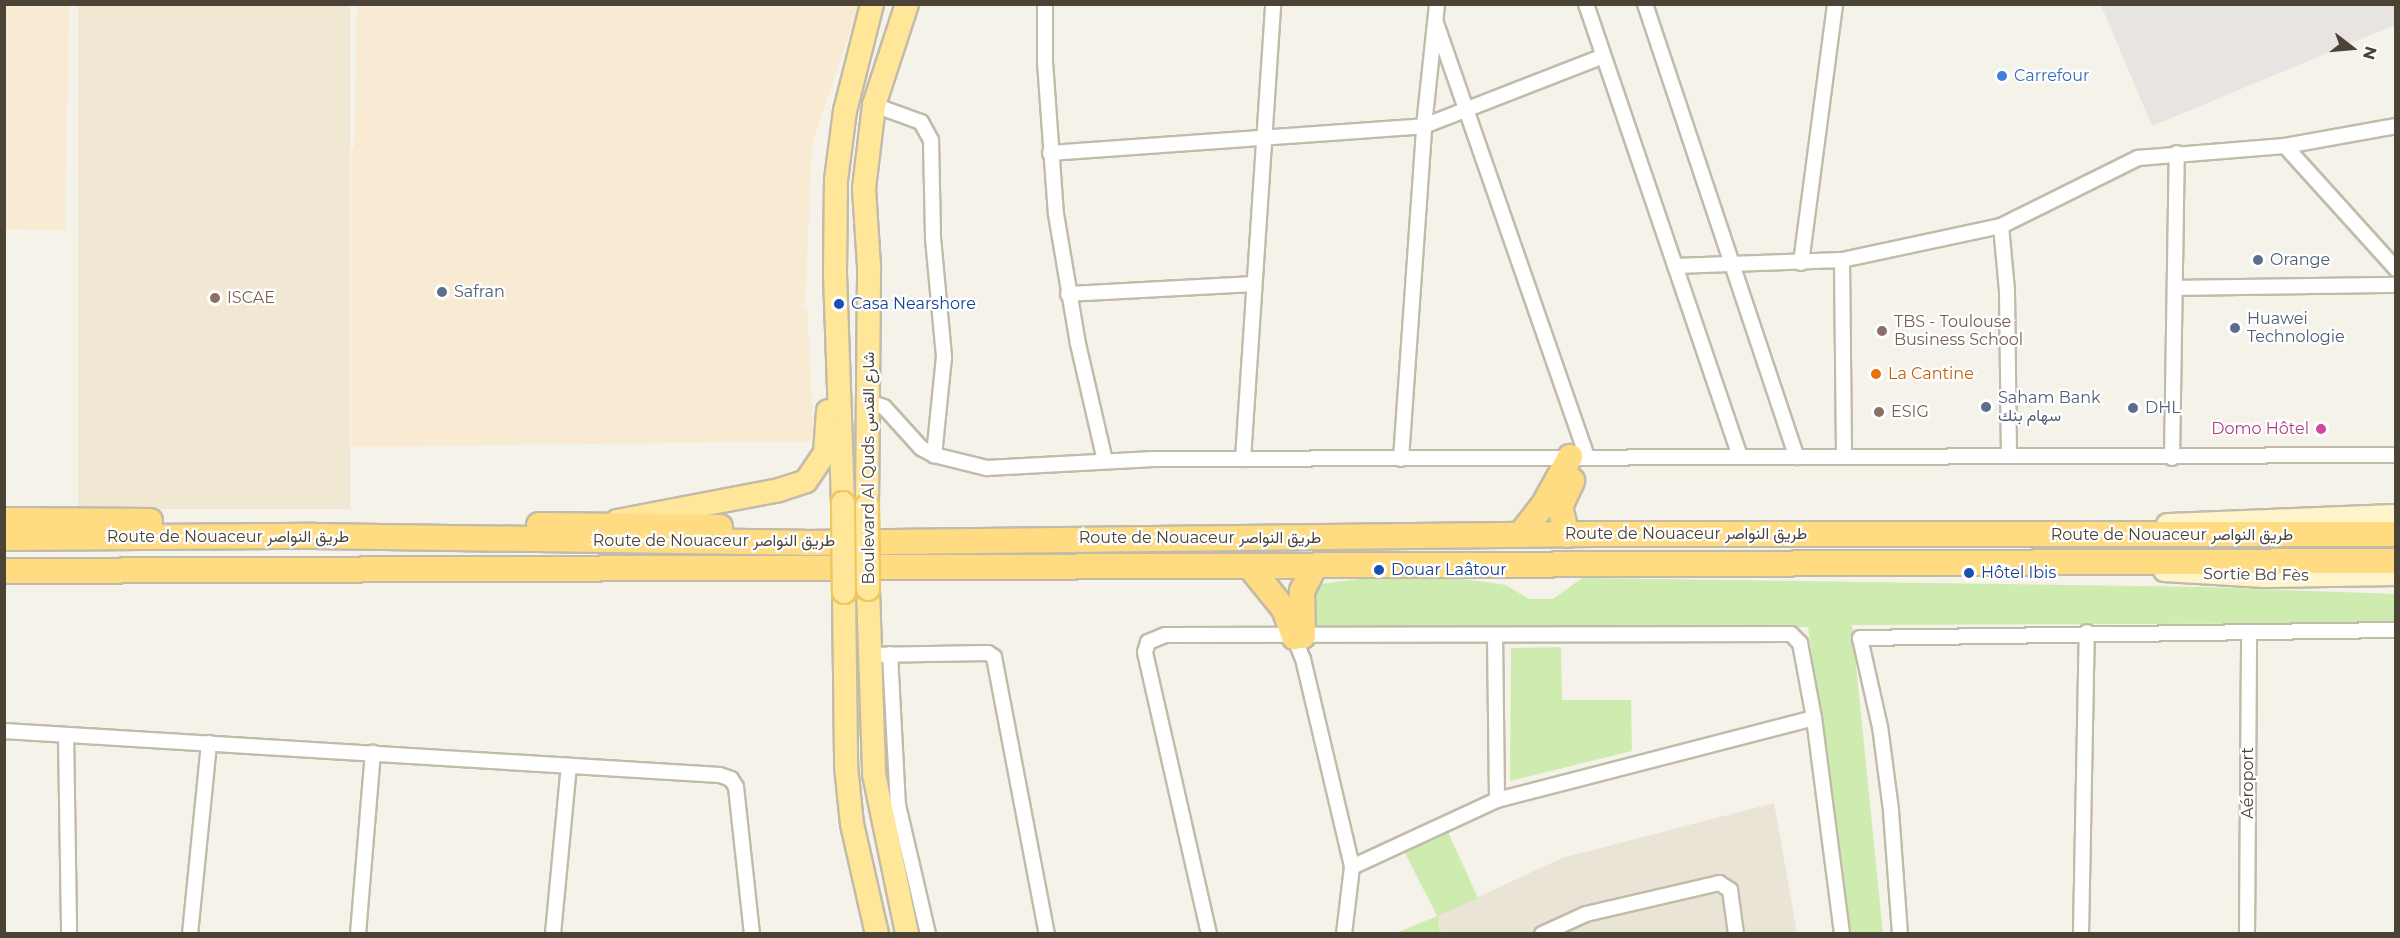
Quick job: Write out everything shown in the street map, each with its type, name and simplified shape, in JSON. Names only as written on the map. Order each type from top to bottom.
[{"type":"highway","points":[[1567,535],[1560,507],[1580,451]]},
{"type":"highway","points":[[1520,535],[1580,451]]},
{"type":"highway","points":[[4,520],[606,524],[728,527],[804,543]]},
{"type":"highway","name":"Route de Nouaceur طريق النواصر","points":[[4,538],[314,536],[804,543],[1021,537],[1251,540],[1520,535],[2396,534]]},
{"type":"highway","name":"Route de Nouaceur طريق النواصر","points":[[4,571],[1021,564],[1250,567],[2396,561]]},
{"type":"highway","points":[[1300,644],[1302,591],[1316,566]]},
{"type":"highway","points":[[1250,567],[1284,609],[1300,644]]},
{"type":"main road","name":"Boulevard Al Quds شارع القدس","points":[[872,4],[845,111],[836,180],[846,766],[852,824],[877,933]]},
{"type":"main road","name":"Boulevard Al Quds شارع القدس","points":[[907,4],[874,105],[864,188],[869,266],[868,589],[879,654],[874,774],[907,933]]},
{"type":"main road","points":[[606,524],[779,490],[806,481],[825,453],[828,399],[839,370]]},
{"type":"main road","points":[[2110,535],[2128,528],[2174,523],[2396,515]]},
{"type":"main road","name":"Sortie Bd Fès","points":[[2116,563],[2232,576],[2396,575]]},
{"type":"street","points":[[1045,4],[1050,153],[1068,294],[1105,461]]},
{"type":"street","points":[[1243,459],[1252,284],[1273,4]]},
{"type":"street","points":[[1401,459],[1424,126],[1437,4]]},
{"type":"street","points":[[1586,4],[1601,57],[1740,457]]},
{"type":"street","points":[[1645,4],[1731,266],[1797,457]]},
{"type":"street","points":[[1801,263],[1835,4]]},
{"type":"street","points":[[1436,23],[1580,451]]},
{"type":"street","points":[[1050,153],[1424,126],[1601,57]]},
{"type":"street","points":[[874,105],[921,122],[931,140],[933,238],[944,357],[933,455]]},
{"type":"street","points":[[1675,266],[1731,266],[1842,260],[2001,225],[2138,158],[2177,153],[2285,146],[2396,126]]},
{"type":"street","points":[[2285,146],[2396,269]]},
{"type":"street","points":[[2172,458],[2177,153]]},
{"type":"street","points":[[2001,225],[2007,291],[2009,456]]},
{"type":"street","points":[[1842,260],[1844,455]]},
{"type":"street","points":[[1068,294],[1252,284]]},
{"type":"street","points":[[2176,288],[2396,285]]},
{"type":"street","points":[[870,402],[884,407],[921,448],[933,455],[987,468],[1105,461],[1401,459],[1580,451],[1740,457],[1844,455],[2172,458],[2396,455]]},
{"type":"street","points":[[1900,933],[1891,810],[1880,727],[1860,638],[2087,632],[2249,633],[2396,630]]},
{"type":"street","points":[[2081,933],[2087,632]]},
{"type":"street","points":[[1209,933],[1145,652],[1148,642],[1165,634],[1300,644],[1495,635],[1787,633],[1800,643],[1814,718],[1842,933]]},
{"type":"street","name":"Aéroport","points":[[2247,933],[2249,633]]},
{"type":"street","points":[[1495,635],[1497,800]]},
{"type":"street","points":[[1300,644],[1352,867],[1344,933]]},
{"type":"street","points":[[928,933],[898,805],[879,654],[988,653],[994,657],[1047,933]]},
{"type":"street","points":[[1352,867],[1497,800],[1814,718]]},
{"type":"street","points":[[4,730],[706,773],[731,778],[738,801],[752,933]]},
{"type":"street","points":[[66,735],[69,933]]},
{"type":"street","points":[[190,933],[209,743]]},
{"type":"street","points":[[358,933],[373,753]]},
{"type":"street","points":[[553,933],[568,766]]},
{"type":"street","points":[[1542,933],[1586,914],[1719,882],[1730,890],[1736,933]]},
{"type":"shaded area","points":[[5,4],[69,5],[65,230],[4,229]]},
{"type":"shaded area","name":"ISCAE","points":[[78,5],[350,5],[350,509],[78,509]]},
{"type":"shaded area","name":"Casa Nearshore","points":[[357,5],[859,5],[812,144],[805,304],[797,304],[807,310],[814,441],[351,447],[351,149],[354,148]]},
{"type":"shaded area","points":[[2101,5],[2395,5],[2395,25],[2152,126]]},
{"type":"shaded area","points":[[1774,803],[1797,933],[1441,934],[1438,916],[1562,858]]},
{"type":"green space","points":[[1412,572],[1506,585],[1529,599],[1553,599],[1582,578],[2205,587],[2395,594],[2396,623],[1852,625],[1883,933],[1850,934],[1808,627],[1311,628],[1312,585]]},
{"type":"green space","points":[[1561,647],[1562,700],[1631,700],[1632,751],[1510,781],[1511,648]]},
{"type":"green space","points":[[1448,832],[1478,898],[1438,916],[1440,933],[1396,933],[1437,916],[1405,853]]},
{"type":"place","name":"Carrefour","points":[[2002,76]]},
{"type":"place","name":"Orange","points":[[2258,260]]},
{"type":"place","name":"Safran","points":[[442,292]]},
{"type":"place","name":"ISCAE","points":[[215,298]]},
{"type":"place","name":"Casa Nearshore","points":[[839,304]]},
{"type":"place","name":"Huawei Technologie","points":[[2235,328]]},
{"type":"place","name":"TBS - Toulouse Business School","points":[[1882,331]]},
{"type":"place","name":"La Cantine","points":[[1876,374]]},
{"type":"place","name":"Saham Bank سهام بنك","points":[[1986,407]]},
{"type":"place","name":"DHL","points":[[2133,408]]},
{"type":"place","name":"ESIG","points":[[1879,412]]},
{"type":"place","name":"Domo Hôtel","points":[[2321,429]]},
{"type":"place","name":"Douar Laâtour","points":[[1379,570]]},
{"type":"place","name":"Hôtel Ibis","points":[[1969,573]]}]
